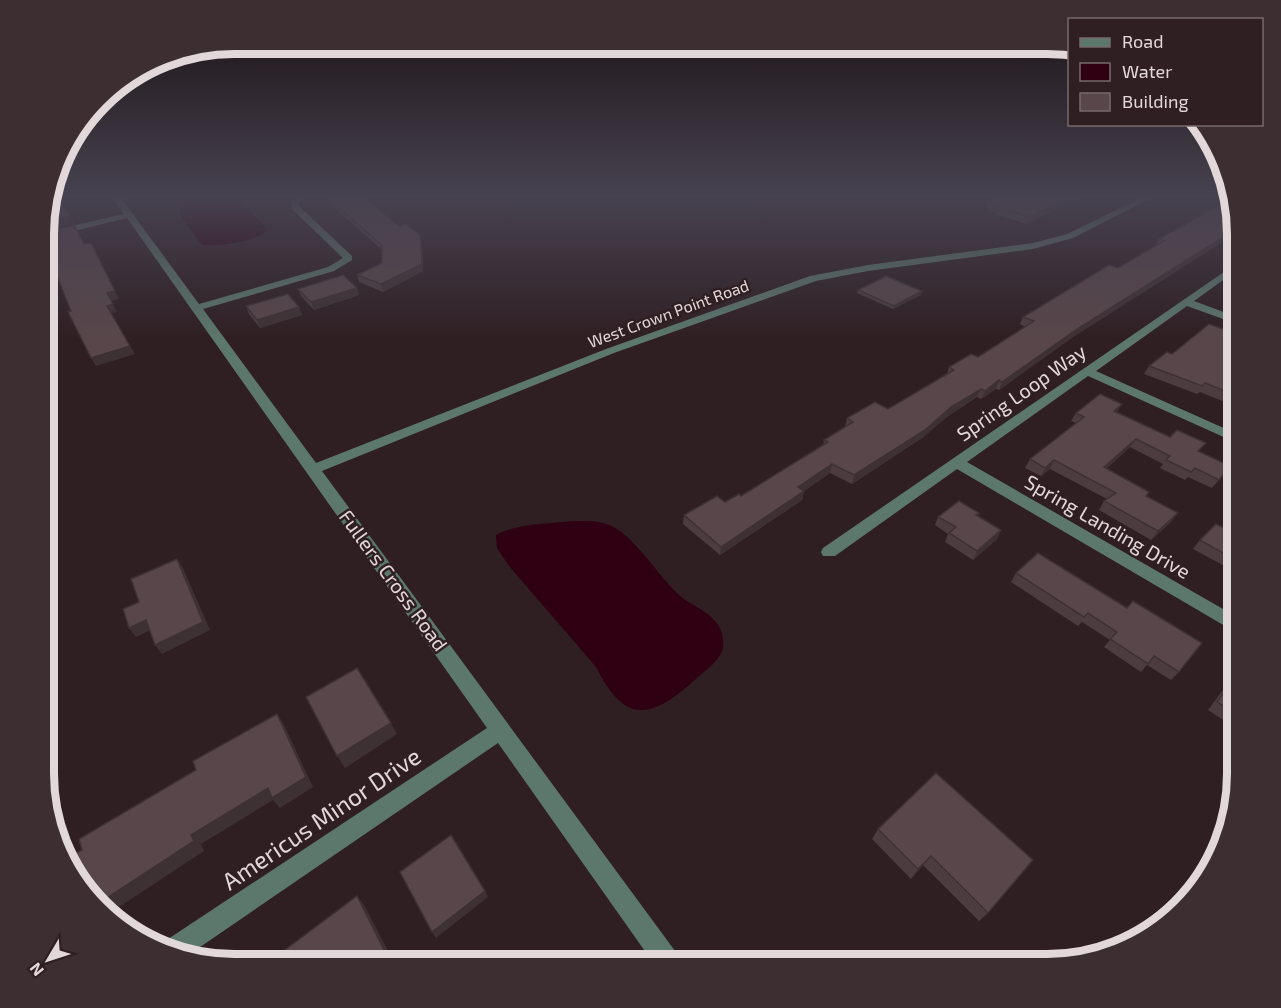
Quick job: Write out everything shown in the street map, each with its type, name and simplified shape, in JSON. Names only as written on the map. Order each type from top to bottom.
[{"type":"street","name":"Fullers Cross Road","points":[[151,245],[502,729],[662,954]]},
{"type":"street","points":[[196,308],[331,269],[349,258],[335,245]]},
{"type":"street","name":"West Crown Point Road","points":[[313,469],[610,351],[804,282],[868,268],[1037,245]]},
{"type":"street","name":"Spring Loop Way","points":[[829,552],[1227,274]]},
{"type":"street","points":[[1186,302],[1227,317]]},
{"type":"street","points":[[1086,371],[1227,434]]},
{"type":"street","name":"Spring Landing Drive","points":[[957,463],[1227,620]]},
{"type":"street","name":"Americus Minor Drive","points":[[181,945],[502,729]]},
{"type":"water","points":[[573,521],[601,523],[617,529],[633,543],[676,592],[709,615],[720,628],[723,639],[722,652],[709,668],[667,702],[654,708],[641,710],[618,700],[596,667],[509,566],[497,548],[496,535],[505,531]]},
{"type":"building","points":[[54,245],[92,245],[115,291],[107,293],[113,304],[107,306],[130,346],[91,358],[68,312],[71,311],[54,268]]},
{"type":"building","points":[[382,245],[421,245],[422,264],[381,284],[357,275],[382,263]]},
{"type":"building","points":[[1157,245],[1210,245],[1077,329],[1002,382],[999,380],[985,391],[981,389],[951,407],[925,430],[854,475],[832,464],[798,487],[804,491],[721,547],[684,515],[717,496],[725,502],[739,494],[741,496],[828,442],[824,440],[853,422],[847,418],[875,402],[888,409],[954,370],[949,367],[971,354],[978,357],[1034,321],[1023,317],[1109,265],[1118,268]]},
{"type":"building","points":[[343,275],[357,288],[311,302],[298,289]]},
{"type":"building","points":[[886,276],[922,291],[894,306],[858,290]]},
{"type":"building","points":[[288,294],[299,307],[257,320],[246,306]]},
{"type":"building","points":[[1209,324],[1227,330],[1227,392],[1205,383],[1202,386],[1149,366],[1167,352],[1172,354]]},
{"type":"building","points":[[1100,394],[1122,404],[1114,411],[1170,437],[1177,430],[1206,443],[1198,451],[1227,465],[1227,470],[1219,480],[1195,468],[1191,472],[1166,460],[1170,456],[1136,439],[1104,467],[1149,492],[1146,496],[1178,513],[1158,531],[1104,501],[1116,493],[1054,460],[1045,468],[1030,459],[1084,417],[1076,413]]},
{"type":"building","points":[[959,501],[979,513],[976,515],[1001,530],[977,551],[949,533],[956,527],[938,517]]},
{"type":"building","points":[[1216,524],[1227,530],[1227,555],[1200,540]]},
{"type":"building","points":[[1038,553],[1127,608],[1133,601],[1202,643],[1179,672],[1154,656],[1148,664],[1110,639],[1117,632],[1088,613],[1084,617],[1016,573]]},
{"type":"building","points":[[177,559],[203,622],[155,645],[146,620],[129,628],[123,609],[139,602],[131,579]]},
{"type":"building","points":[[357,668],[391,723],[337,756],[306,697]]},
{"type":"building","points":[[1227,688],[1227,708],[1217,702]]},
{"type":"building","points":[[277,714],[306,777],[272,798],[268,788],[191,835],[194,841],[105,899],[91,884],[73,854],[82,850],[79,839],[196,770],[193,761]]},
{"type":"building","points":[[936,773],[1033,860],[988,913],[931,856],[918,869],[878,829]]},
{"type":"building","points":[[451,835],[485,891],[432,932],[400,872]]},
{"type":"building","points":[[357,896],[386,954],[279,954]]}]
